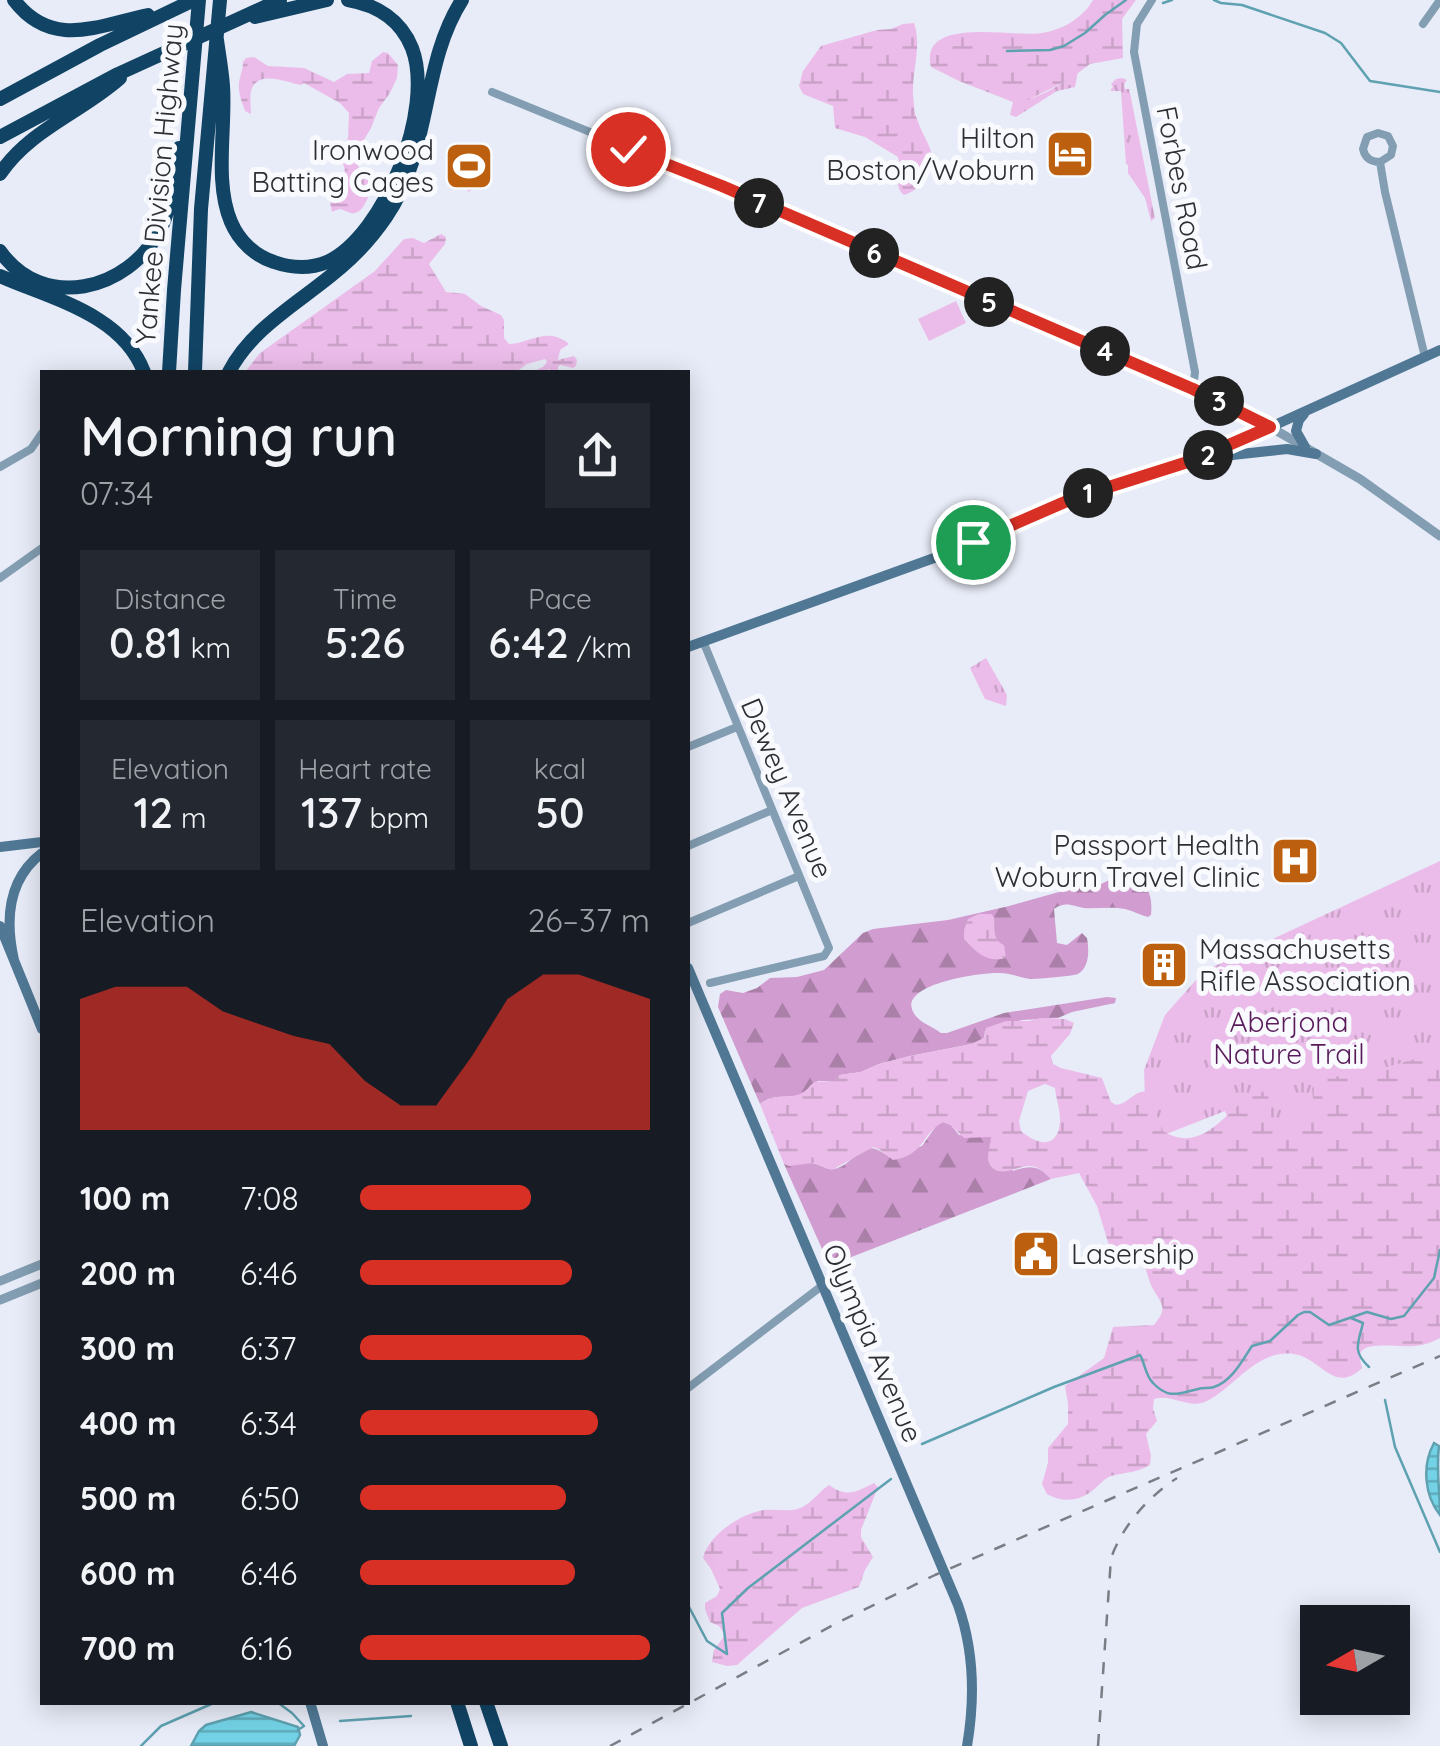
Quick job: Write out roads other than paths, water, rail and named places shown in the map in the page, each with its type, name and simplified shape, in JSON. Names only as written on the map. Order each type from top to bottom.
[{"type":"highway","points":[[14,0],[39,22],[70,31],[96,29],[174,10]]},
{"type":"highway","name":"Yankee Division Highway","points":[[194,370],[201,209],[220,0]]},
{"type":"highway","points":[[247,17],[280,0]]},
{"type":"highway","points":[[0,137],[134,66],[228,22],[327,0]]},
{"type":"highway","points":[[217,40],[224,87],[224,189],[234,228],[248,246],[271,262],[300,267],[322,264],[356,239],[386,198],[404,156],[415,108],[416,66],[404,32],[377,9],[348,0]]},
{"type":"highway","points":[[230,370],[252,338],[348,261],[388,215],[414,163],[442,40],[462,0]]},
{"type":"highway","points":[[0,99],[73,59],[197,1]]},
{"type":"highway","name":"Yankee Division Highway","points":[[169,370],[197,1]]},
{"type":"highway","points":[[0,174],[25,146],[100,96],[134,66]]},
{"type":"highway","points":[[0,251],[31,279],[60,288],[90,286],[130,267],[150,247],[166,216],[188,113]]},
{"type":"highway","points":[[0,276],[104,322],[126,342],[143,370]]},
{"type":"highway","points":[[458,1705],[472,1746]]},
{"type":"highway","points":[[487,1705],[501,1746]]},
{"type":"main road","points":[[690,646],[948,552],[1095,490],[1194,460],[1440,350]]},
{"type":"main road","points":[[1306,412],[1296,429],[1297,436],[1311,450]]},
{"type":"main road","points":[[1194,460],[1275,449],[1311,450]]},
{"type":"main road","points":[[0,847],[40,842]]},
{"type":"main road","points":[[14,960],[10,934],[14,891],[21,875],[40,855]]},
{"type":"main road","points":[[0,926],[40,1024]]},
{"type":"main road","name":"Olympia Avenue","points":[[690,973],[954,1594],[970,1660],[972,1706],[967,1746]]},
{"type":"main road","points":[[311,1705],[323,1746]]},
{"type":"street","name":"Forbes Road","points":[[1152,0],[1137,24],[1134,52],[1195,373],[1193,389]]},
{"type":"street","points":[[1423,24],[1440,0]]},
{"type":"street","points":[[492,92],[722,186],[1193,389],[1270,427],[1360,479],[1440,536]]},
{"type":"street","points":[[1380,162],[1425,356]]},
{"type":"street","points":[[0,467],[31,449],[40,436]]},
{"type":"street","points":[[0,578],[40,549]]},
{"type":"street","name":"Dewey Avenue","points":[[703,641],[829,946],[822,956],[710,984]]},
{"type":"street","points":[[690,746],[737,728]]},
{"type":"street","points":[[690,845],[772,810]]},
{"type":"street","points":[[690,923],[799,876]]},
{"type":"street","points":[[0,1281],[40,1265]]},
{"type":"street","points":[[0,1300],[40,1284]]},
{"type":"street","points":[[690,1386],[824,1285]]},
{"type":"water","points":[[1434,1443],[1439,1446],[1440,1515],[1426,1480]]},
{"type":"water","points":[[251,1712],[298,1727],[300,1735],[294,1746],[191,1746],[206,1725]]},
{"type":"waterway","points":[[1007,51],[1064,46],[1126,0]]},
{"type":"waterway","points":[[1163,3],[1172,0]]},
{"type":"waterway","points":[[1214,0],[1242,5],[1325,33],[1341,43],[1370,81],[1440,92]]},
{"type":"waterway","points":[[922,1444],[1140,1355],[1148,1376],[1164,1392],[1212,1388],[1236,1370],[1252,1346],[1270,1341],[1304,1312],[1329,1325],[1367,1312],[1391,1319],[1404,1316],[1434,1278],[1440,1250]]},
{"type":"waterway","points":[[1351,1318],[1363,1323],[1358,1352],[1369,1367]]},
{"type":"waterway","points":[[1385,1400],[1395,1447],[1440,1552]]},
{"type":"waterway","points":[[690,1609],[707,1641],[727,1654],[722,1613],[748,1588],[891,1479]]},
{"type":"waterway","points":[[141,1746],[161,1726],[209,1705]]},
{"type":"waterway","points":[[281,1705],[304,1726],[298,1730]]},
{"type":"waterway","points":[[340,1721],[411,1716]]},
{"type":"railway","points":[[690,1703],[935,1575],[1440,1356]]},
{"type":"railway","points":[[1098,1746],[1111,1558],[1138,1513],[1177,1478]]},
{"type":"railway","points":[[610,1746],[686,1705]]},
{"type":"place","name":"Hilton Boston/Woburn","points":[[1070,154]]},
{"type":"place","name":"Ironwood Batting Cages","points":[[469,166]]},
{"type":"place","name":"Passport Health Woburn Travel Clinic","points":[[1295,861]]},
{"type":"place","name":"Massachusetts Rifle Association","points":[[1164,965]]},
{"type":"place","name":"Lasership","points":[[1036,1254]]},
{"type":"park label","name":"Aberjona Nature Trail","points":[[1289,1038]]}]
